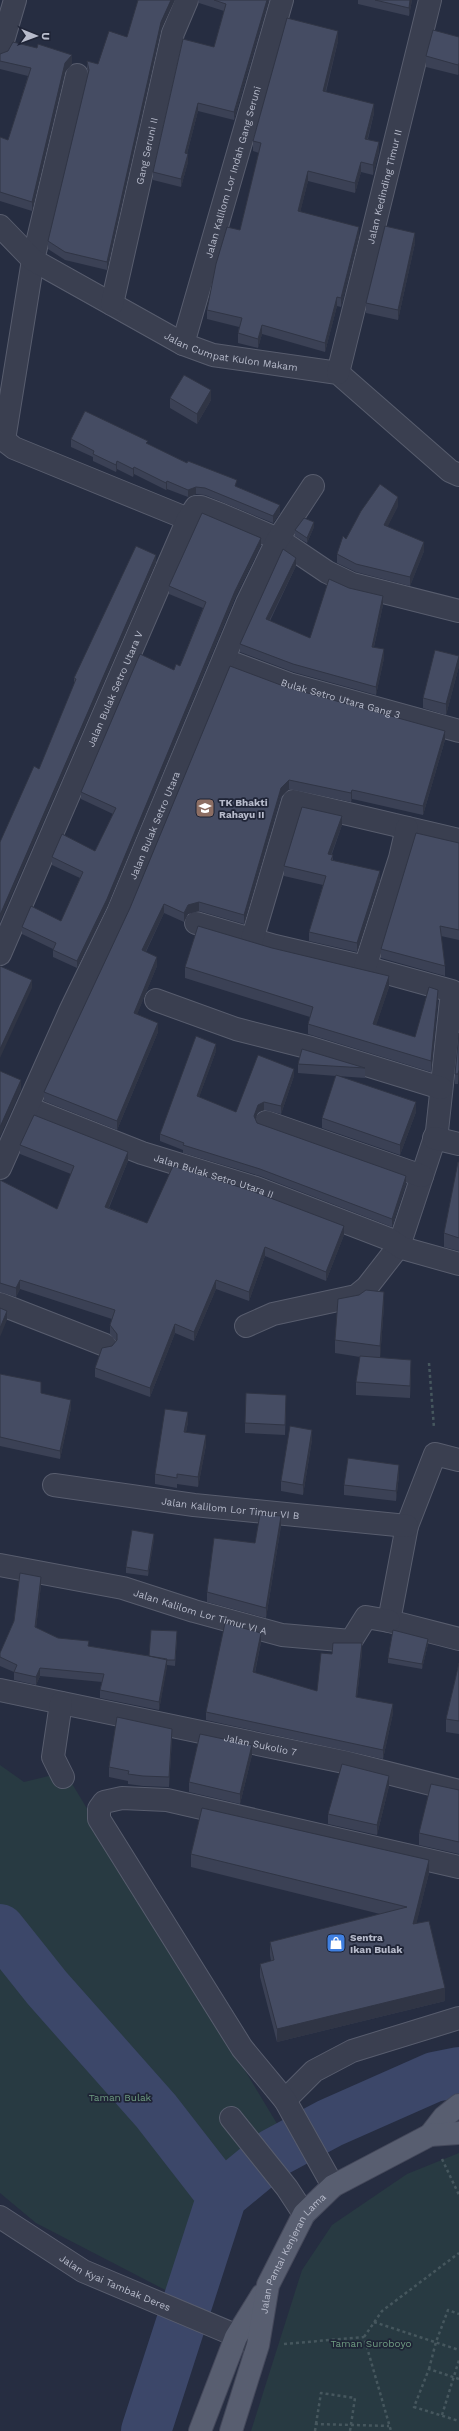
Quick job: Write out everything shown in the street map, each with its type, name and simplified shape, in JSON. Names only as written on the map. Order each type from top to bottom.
[{"type":"main road","name":"Jalan Pantai Kenjeran Lama","points":[[430,2135],[444,2117],[459,2105]]},
{"type":"main road","name":"Jalan Pantai Kenjeran Lama","points":[[231,2431],[258,2345],[268,2285],[304,2214],[333,2186],[430,2135],[459,2133]]},
{"type":"main road","points":[[200,2431],[236,2337],[268,2285]]},
{"type":"street","points":[[0,51],[15,0]]},
{"type":"street","name":"Gang Seruni II","points":[[112,304],[173,33],[186,0]]},
{"type":"street","name":"Jalan Kalilom Lor Indah Gang Seruni","points":[[183,344],[282,0]]},
{"type":"street","name":"Jalan Kedinding Timur II","points":[[338,373],[430,0]]},
{"type":"street","points":[[77,75],[33,260],[4,440],[14,448],[188,519]]},
{"type":"street","name":"Jalan Cumpat Kulon Makam","points":[[0,226],[33,260],[183,344],[213,355],[338,373]]},
{"type":"street","points":[[338,373],[450,471],[458,472]]},
{"type":"street","name":"Jalan Bulak Setro Utara","points":[[0,1168],[71,1009],[118,912],[225,660],[247,603],[278,539],[313,486]]},
{"type":"street","name":"Jalan Bulak Setro Utara V","points":[[0,954],[188,519],[196,507],[202,507],[278,539]]},
{"type":"street","points":[[278,539],[327,572],[352,584],[459,611]]},
{"type":"street","name":"Bulak Setro Utara Gang 3","points":[[225,660],[289,684],[459,731]]},
{"type":"street","points":[[252,940],[293,801],[459,840]]},
{"type":"street","points":[[366,967],[400,858],[407,828]]},
{"type":"street","points":[[196,923],[252,940],[340,963],[366,967],[452,991],[455,1020],[446,1037],[441,1088],[441,1107],[434,1138],[399,1246],[367,1287],[356,1296],[273,1314],[246,1326]]},
{"type":"street","points":[[156,1000],[236,1029],[312,1048],[441,1088]]},
{"type":"street","name":"Jalan Bulak Setro Utara II","points":[[28,1108],[142,1153],[256,1188],[389,1239],[399,1246],[459,1264]]},
{"type":"street","points":[[266,1122],[422,1176]]},
{"type":"street","points":[[434,1138],[459,1144]]},
{"type":"street","points":[[0,1304],[105,1345]]},
{"type":"street","points":[[459,1460],[435,1454],[407,1526],[389,1621],[459,1639]]},
{"type":"street","name":"Jalan Kalilom Lor Timur VI B","points":[[54,1485],[194,1505],[407,1526]]},
{"type":"street","name":"Jalan Kalilom Lor Timur VI A","points":[[0,1565],[123,1588],[194,1611],[282,1635],[350,1641],[366,1617],[389,1621]]},
{"type":"street","name":"Jalan Sukolio 7","points":[[0,1690],[344,1762],[459,1791]]},
{"type":"street","points":[[61,1703],[53,1757],[63,1777]]},
{"type":"street","points":[[333,2186],[295,2121],[285,2100],[242,2048],[99,1819],[99,1809],[104,1802],[122,1798],[167,1800],[459,1867]]},
{"type":"street","points":[[285,2100],[314,2071],[352,2051],[459,2018]]},
{"type":"street","points":[[231,2118],[287,2188],[304,2214]]},
{"type":"street","name":"Jalan Kyai Tambak Deres","points":[[0,2217],[83,2271],[258,2345]]},
{"type":"path","points":[[430,1363],[435,1454]]},
{"type":"path","points":[[430,2135],[459,2195]]},
{"type":"path","points":[[391,2431],[364,2337],[382,2311],[459,2253]]},
{"type":"path","points":[[459,2314],[448,2310],[436,2342],[429,2369],[414,2407],[459,2421]]},
{"type":"path","points":[[374,2322],[459,2350]]},
{"type":"path","points":[[258,2345],[303,2344],[364,2337]]},
{"type":"path","points":[[442,2416],[459,2360]]},
{"type":"path","points":[[429,2369],[459,2379]]},
{"type":"path","points":[[315,2431],[321,2393],[355,2398],[350,2431]]},
{"type":"path","points":[[316,2424],[389,2426]]},
{"type":"green space","name":"Taman Bulak","points":[[0,1765],[24,1782],[65,1772],[279,2127],[203,2187],[173,2294],[36,2223],[0,2193]]},
{"type":"green space","name":"Taman Suroboyo","points":[[459,2153],[459,2431],[251,2431],[302,2270],[332,2225],[407,2174]]},
{"type":"building","points":[[138,0],[171,0],[161,22],[107,262],[65,252],[48,241],[89,70],[87,61],[98,64],[109,31],[127,37]]},
{"type":"building","points":[[214,0],[267,0],[234,112],[198,103],[185,153],[188,154],[181,179],[153,172],[183,39],[214,47],[226,4]]},
{"type":"building","points":[[375,0],[410,0],[409,8]]},
{"type":"building","points":[[287,18],[338,31],[323,91],[374,104],[365,139],[379,142],[373,165],[361,162],[355,183],[308,171],[298,211],[359,227],[341,298],[337,297],[325,343],[262,325],[258,339],[238,333],[242,318],[207,310],[216,264],[227,227],[240,230],[261,143],[253,141]]},
{"type":"building","points":[[433,30],[459,37],[458,65],[426,56]]},
{"type":"building","points":[[13,42],[37,48],[38,44],[72,55],[65,63],[32,202],[0,192],[0,137],[8,140],[31,68],[0,61],[0,54],[8,51]]},
{"type":"building","points":[[385,226],[415,233],[398,310],[366,303]]},
{"type":"building","points":[[184,375],[211,390],[197,414],[170,398]]},
{"type":"building","points":[[85,411],[148,441],[146,443],[187,463],[188,461],[237,480],[235,486],[280,505],[273,516],[205,488],[196,487],[188,490],[167,481],[166,483],[134,467],[133,469],[117,461],[116,465],[93,454],[94,451],[71,439]]},
{"type":"building","points":[[380,484],[398,497],[384,525],[424,542],[410,577],[356,564],[337,554],[343,536],[346,539],[361,511]]},
{"type":"building","points":[[202,513],[261,538],[235,591],[107,899],[77,961],[53,950],[56,943],[22,927],[31,906],[61,921],[83,872],[52,857],[62,834],[95,851],[116,808],[81,792],[140,654],[174,670],[176,664],[180,666],[206,602],[169,586]]},
{"type":"building","points":[[304,518],[314,522],[307,538],[295,530]]},
{"type":"building","points":[[136,546],[156,555],[0,915],[0,842],[34,766],[39,769],[76,679],[74,678]]},
{"type":"building","points":[[283,549],[296,558],[266,619],[310,638],[329,579],[349,588],[383,596],[372,647],[384,649],[376,687],[293,664],[240,644]]},
{"type":"building","points":[[435,650],[459,656],[446,704],[423,698]]},
{"type":"building","points":[[230,666],[286,687],[445,731],[423,806],[352,790],[351,793],[289,780],[281,788],[244,915],[199,902],[188,905],[184,913],[164,904],[142,950],[157,957],[134,1013],[158,1023],[117,1121],[44,1092],[130,908]]},
{"type":"building","points":[[302,807],[342,816],[328,854],[333,855],[331,860],[380,871],[357,943],[309,932],[326,876],[284,866]]},
{"type":"building","points":[[416,833],[459,843],[459,930],[440,926],[445,966],[381,949]]},
{"type":"building","points":[[198,926],[272,948],[389,976],[373,1024],[415,1037],[429,987],[438,990],[431,1061],[308,1024],[313,1007],[185,967]]},
{"type":"building","points":[[0,966],[32,980],[0,1049]]},
{"type":"building","points":[[459,1033],[459,1070],[458,1074],[455,1074]]},
{"type":"building","points":[[196,1036],[216,1044],[197,1096],[236,1112],[258,1055],[294,1069],[281,1106],[264,1102],[258,1105],[254,1116],[257,1123],[406,1176],[392,1219],[260,1169],[183,1145],[184,1143],[160,1134]]},
{"type":"building","points":[[302,1049],[365,1068],[298,1064]]},
{"type":"building","points":[[0,1071],[21,1080],[0,1127]]},
{"type":"building","points":[[336,1075],[416,1102],[400,1145],[322,1118]]},
{"type":"building","points":[[34,1115],[128,1152],[105,1207],[147,1223],[173,1166],[252,1191],[344,1226],[326,1272],[265,1247],[249,1292],[216,1280],[194,1332],[175,1324],[150,1388],[95,1368],[102,1348],[112,1346],[117,1340],[117,1334],[110,1325],[115,1310],[20,1280],[16,1288],[0,1283],[0,1180],[57,1209],[74,1166],[20,1145]]},
{"type":"building","points":[[459,1162],[459,1238],[444,1233]]},
{"type":"building","points":[[366,1290],[384,1292],[380,1346],[335,1340],[338,1299],[359,1295]]},
{"type":"building","points":[[0,1308],[7,1311],[0,1328]]},
{"type":"building","points":[[360,1356],[411,1360],[410,1386],[356,1382]]},
{"type":"building","points":[[0,1374],[41,1382],[41,1393],[71,1400],[60,1451],[0,1437]]},
{"type":"building","points":[[246,1393],[286,1395],[285,1425],[245,1423]]},
{"type":"building","points":[[165,1409],[188,1412],[184,1432],[206,1435],[198,1477],[177,1474],[177,1478],[155,1474]]},
{"type":"building","points":[[290,1426],[312,1430],[303,1485],[281,1481]]},
{"type":"building","points":[[348,1458],[399,1465],[396,1491],[344,1485]]},
{"type":"building","points":[[260,1514],[281,1516],[266,1608],[207,1592],[214,1538],[255,1543]]},
{"type":"building","points":[[132,1530],[154,1534],[148,1571],[126,1567]]},
{"type":"building","points":[[20,1573],[41,1577],[35,1627],[58,1638],[89,1641],[88,1646],[167,1659],[159,1702],[100,1690],[104,1674],[40,1668],[36,1677],[14,1672],[17,1665],[0,1657],[0,1653],[14,1621]]},
{"type":"building","points":[[225,1623],[261,1633],[253,1672],[317,1691],[321,1653],[332,1654],[333,1643],[362,1643],[356,1697],[393,1704],[383,1750],[206,1712]]},
{"type":"building","points":[[151,1630],[177,1631],[175,1660],[167,1660],[149,1656]]},
{"type":"building","points":[[393,1630],[428,1639],[422,1664],[388,1658]]},
{"type":"building","points":[[459,1663],[459,1721],[446,1719]]},
{"type":"building","points":[[117,1717],[172,1729],[169,1777],[128,1774],[129,1771],[109,1767]]},
{"type":"building","points":[[200,1734],[252,1745],[240,1794],[189,1782]]},
{"type":"building","points":[[342,1764],[389,1776],[377,1825],[328,1814]]},
{"type":"building","points":[[431,1784],[459,1790],[459,1842],[419,1833]]},
{"type":"building","points":[[202,1808],[429,1860],[413,1924],[429,1921],[445,1988],[277,2029],[260,1964],[274,1960],[270,1942],[407,1907],[191,1854]]},
{"type":"waterway","points":[[0,1929],[47,1988],[156,2111],[222,2196]]},
{"type":"waterway","points":[[146,2431],[222,2196],[274,2153],[330,2123],[434,2077],[459,2072]]},
{"type":"place","name":"TK Bhakti Rahayu II","points":[[205,808]]},
{"type":"place","name":"Sentra Ikan Bulak","points":[[336,1943]]}]
